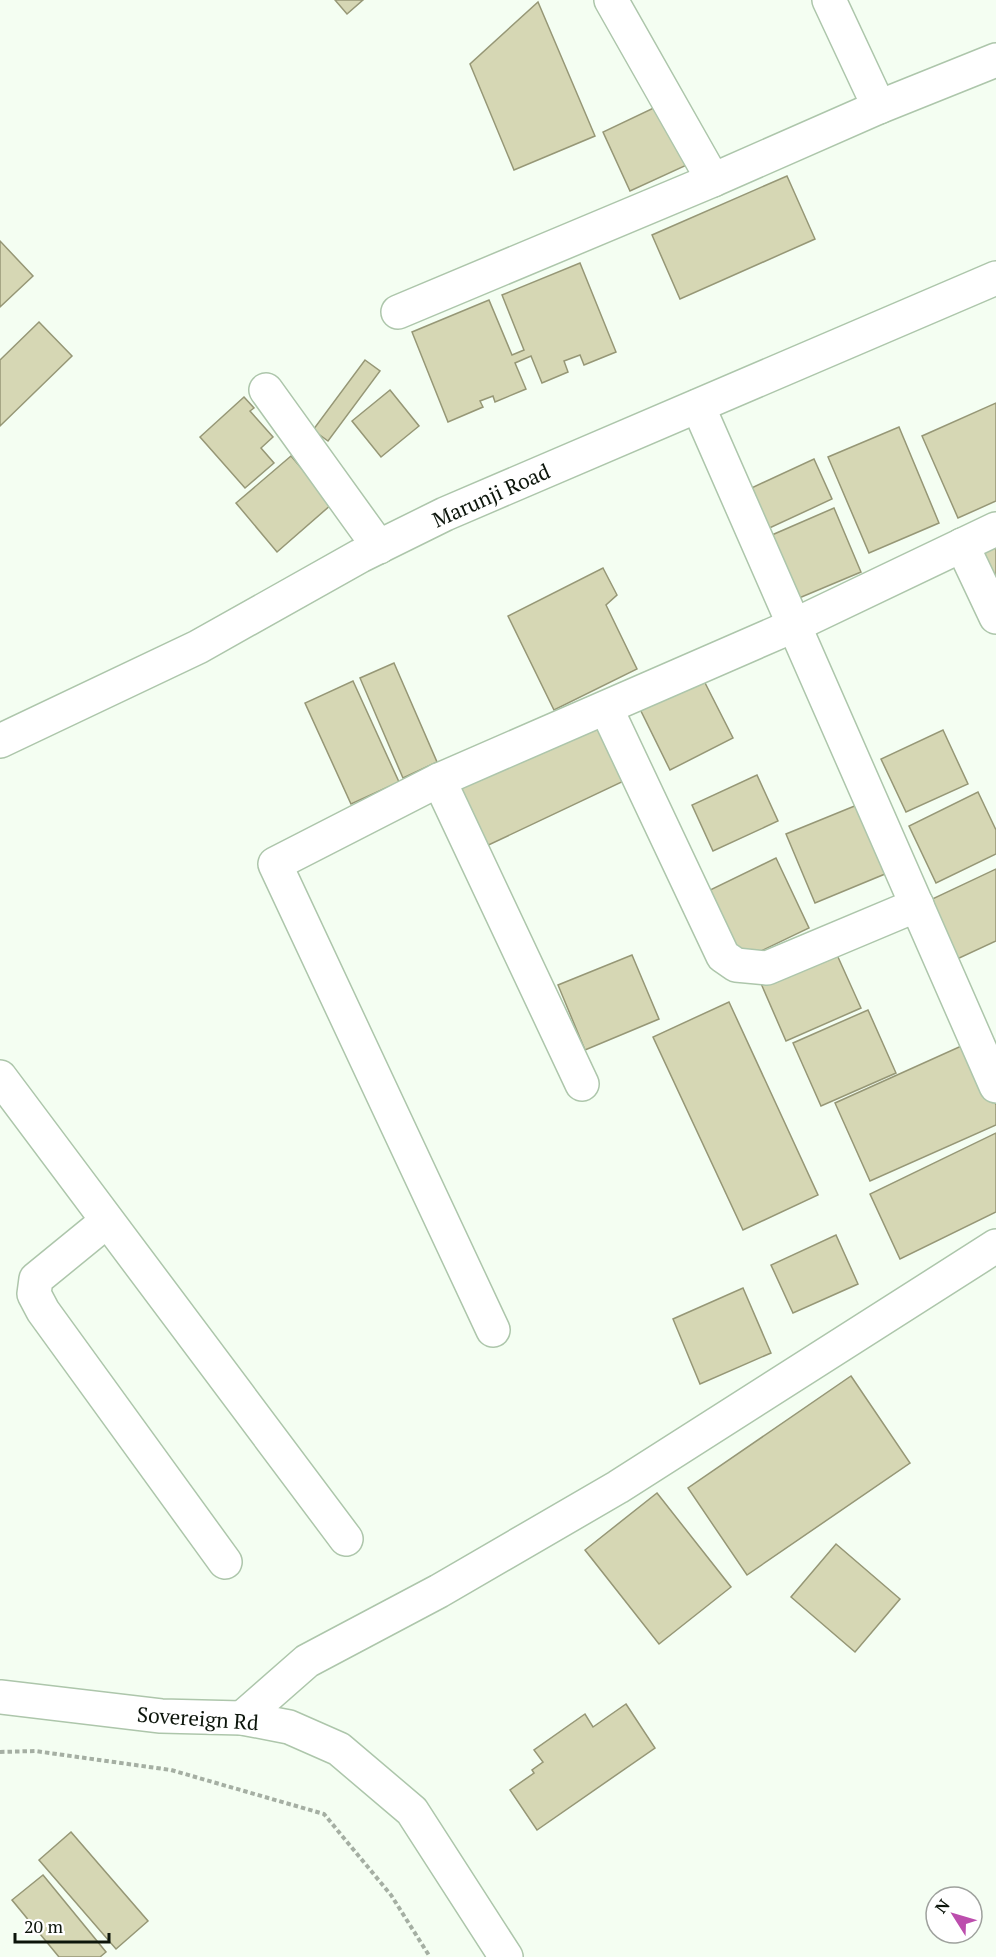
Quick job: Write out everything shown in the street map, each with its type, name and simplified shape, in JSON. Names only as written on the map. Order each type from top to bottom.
[{"type":"street","points":[[611,0],[713,180]]},
{"type":"street","points":[[829,0],[879,107]]},
{"type":"street","points":[[398,312],[713,180],[879,107],[996,60]]},
{"type":"street","name":"Marunji Road","points":[[0,741],[198,647],[379,547],[445,514],[996,278]]},
{"type":"street","points":[[266,390],[379,547]]},
{"type":"street","points":[[698,405],[996,1086]]},
{"type":"street","points":[[493,1330],[275,864],[439,780],[795,625],[996,529]]},
{"type":"street","points":[[962,545],[996,617]]},
{"type":"street","points":[[606,708],[723,956],[736,966],[767,968],[917,905]]},
{"type":"street","points":[[439,780],[582,1084]]},
{"type":"street","points":[[0,1077],[346,1539]]},
{"type":"street","points":[[107,1221],[36,1279],[34,1294],[43,1311],[225,1562]]},
{"type":"street","points":[[242,1718],[307,1660],[439,1591],[618,1487],[996,1246]]},
{"type":"street","name":"Sovereign Rd","points":[[0,1697],[58,1706],[160,1716],[242,1718],[289,1727],[339,1749],[412,1811],[506,1957]]},
{"type":"path","points":[[0,1752],[35,1751],[171,1770],[324,1814],[391,1895],[430,1957]]},
{"type":"building","points":[[335,0],[363,0],[347,14]]},
{"type":"building","points":[[538,2],[595,136],[514,170],[470,64]]},
{"type":"building","points":[[662,104],[689,164],[630,191],[603,132]]},
{"type":"building","points":[[787,176],[815,239],[680,299],[652,235]]},
{"type":"building","points":[[0,241],[33,276],[0,307]]},
{"type":"building","points":[[580,263],[616,352],[584,365],[580,355],[564,361],[568,372],[542,383],[531,356],[515,363],[526,389],[495,402],[493,396],[480,401],[483,407],[448,422],[412,332],[489,300],[512,355],[524,350],[502,295]]},
{"type":"building","points":[[39,322],[72,356],[0,426],[0,360]]},
{"type":"building","points":[[365,360],[380,371],[328,441],[313,430]]},
{"type":"building","points":[[390,390],[419,426],[381,457],[352,421]]},
{"type":"building","points":[[244,397],[254,408],[250,411],[273,437],[261,448],[274,463],[245,488],[200,437]]},
{"type":"building","points":[[996,403],[996,501],[958,518],[922,436]]},
{"type":"building","points":[[899,427],[939,523],[869,553],[828,457]]},
{"type":"building","points":[[291,456],[332,504],[277,552],[236,503]]},
{"type":"building","points":[[814,459],[832,499],[763,531],[745,491]]},
{"type":"building","points":[[834,508],[861,572],[792,601],[765,538]]},
{"type":"building","points":[[996,535],[996,584],[978,544]]},
{"type":"building","points":[[603,568],[617,595],[606,605],[637,669],[554,710],[508,616]]},
{"type":"building","points":[[394,663],[437,762],[403,778],[360,678]]},
{"type":"building","points":[[700,673],[733,738],[670,770],[638,705]]},
{"type":"building","points":[[353,681],[399,782],[351,804],[305,703]]},
{"type":"building","points":[[598,720],[626,780],[480,849],[452,789]]},
{"type":"building","points":[[943,730],[968,784],[906,812],[881,759]]},
{"type":"building","points":[[757,775],[778,821],[713,851],[692,805]]},
{"type":"building","points":[[978,792],[996,830],[996,854],[936,883],[909,826]]},
{"type":"building","points":[[857,805],[885,874],[815,903],[786,834]]},
{"type":"building","points":[[776,858],[809,928],[740,961],[708,891]]},
{"type":"building","points":[[996,869],[996,941],[955,960],[928,901]]},
{"type":"building","points":[[833,946],[861,1008],[786,1041],[759,979]]},
{"type":"building","points":[[632,955],[659,1019],[585,1050],[558,985]]},
{"type":"building","points":[[729,1002],[818,1195],[743,1230],[653,1037]]},
{"type":"building","points":[[868,1010],[896,1073],[821,1106],[793,1043]]},
{"type":"building","points":[[968,1043],[996,1105],[996,1125],[870,1181],[835,1103]]},
{"type":"building","points":[[996,1133],[996,1212],[900,1259],[870,1194]]},
{"type":"building","points":[[836,1235],[858,1284],[793,1313],[771,1265]]},
{"type":"building","points":[[743,1288],[771,1353],[700,1384],[673,1319]]},
{"type":"building","points":[[851,1376],[910,1463],[747,1575],[688,1488]]},
{"type":"building","points":[[657,1493],[731,1587],[659,1644],[585,1550]]},
{"type":"building","points":[[836,1544],[900,1599],[855,1652],[791,1597]]},
{"type":"building","points":[[626,1704],[655,1748],[537,1830],[510,1790],[534,1773],[532,1770],[543,1762],[534,1750],[585,1714],[593,1727]]},
{"type":"building","points":[[71,1832],[148,1921],[116,1949],[39,1860]]},
{"type":"building","points":[[43,1875],[106,1952],[100,1957],[59,1957],[12,1900]]}]
